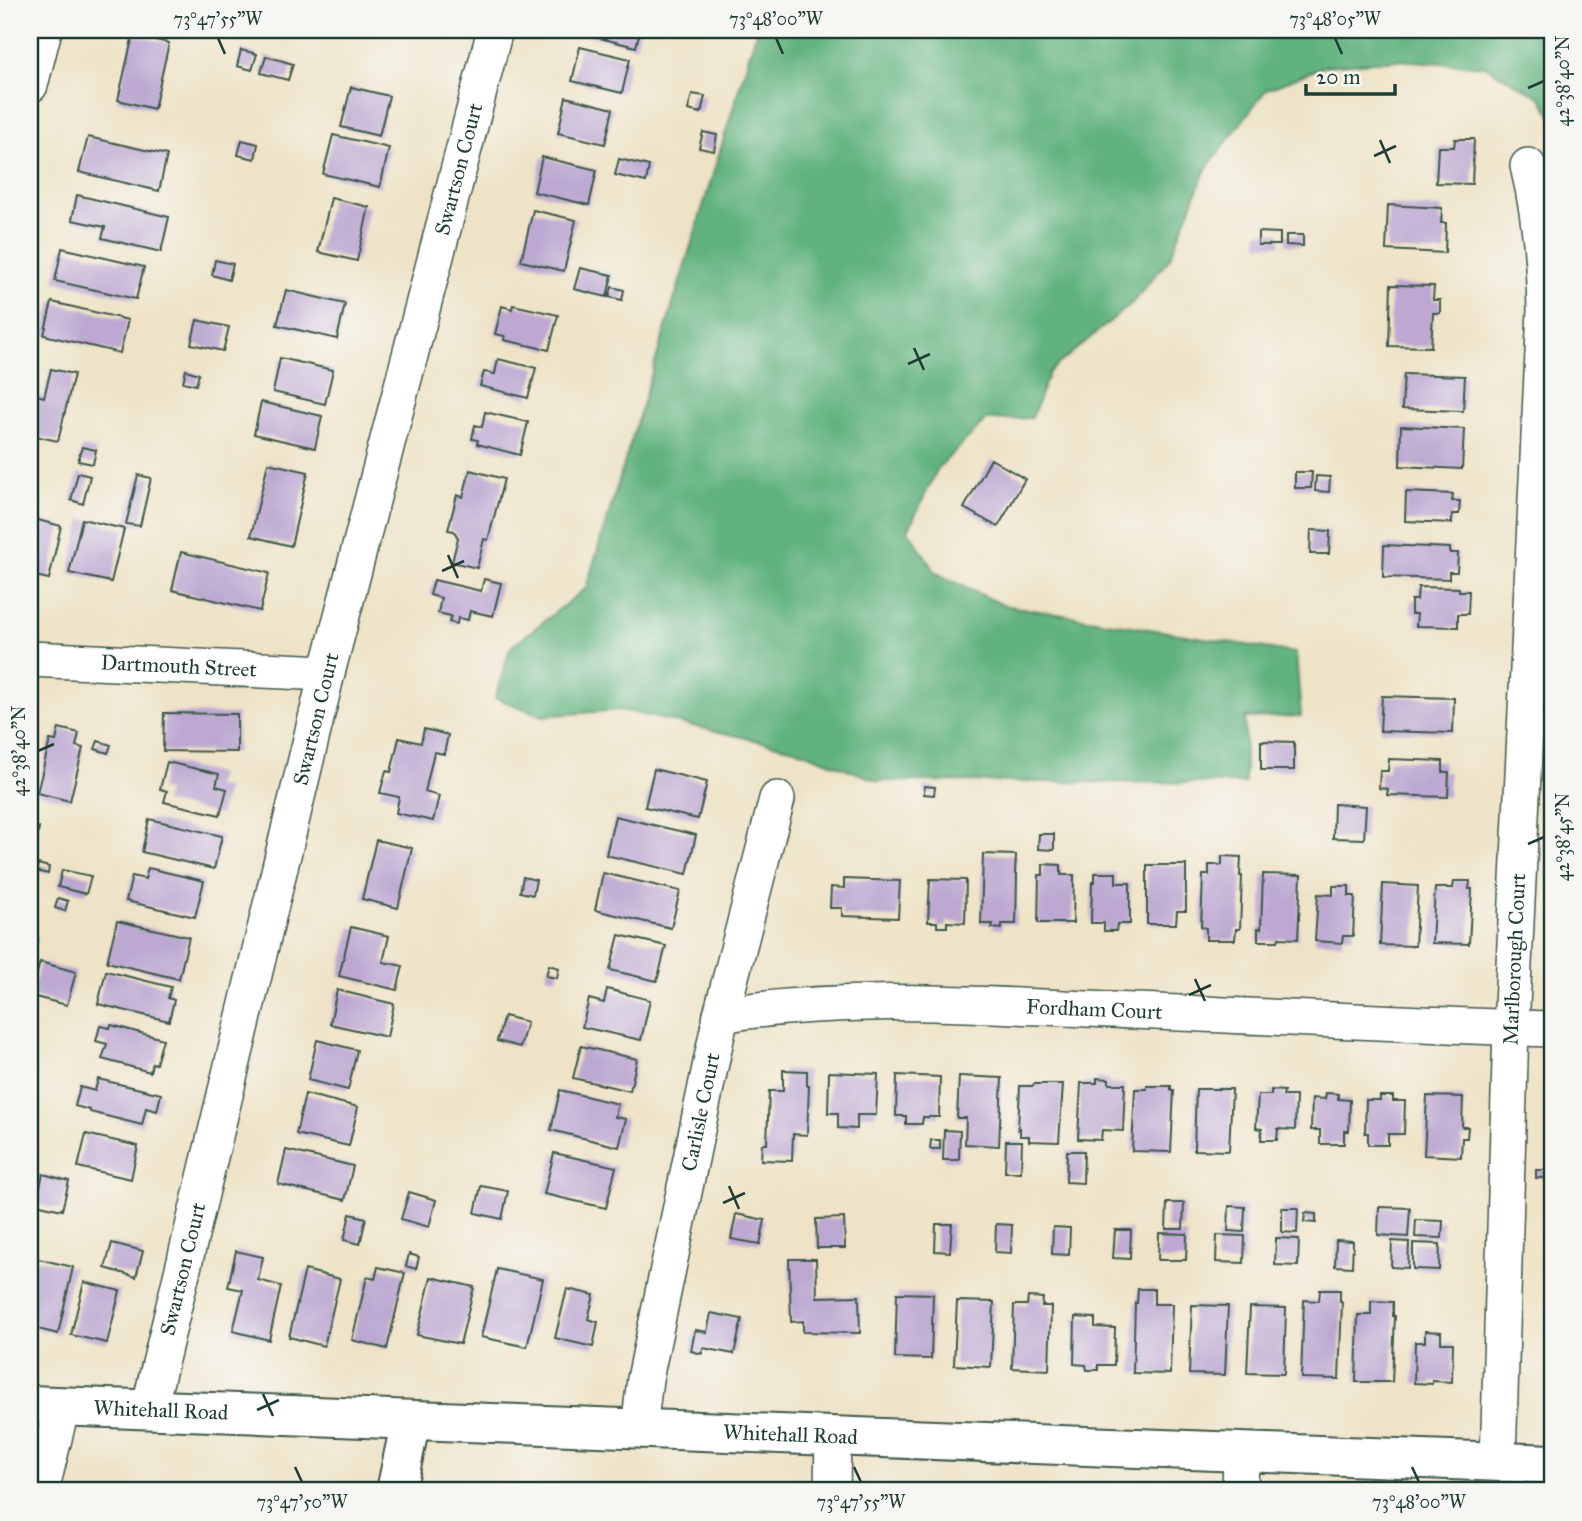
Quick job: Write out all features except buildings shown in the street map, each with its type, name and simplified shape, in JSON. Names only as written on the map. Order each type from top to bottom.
[{"type":"street","points":[[30,85],[44,30]]},
{"type":"street","name":"Swartson Court","points":[[149,1409],[327,673],[495,30]]},
{"type":"street","name":"Marlborough Court","points":[[1497,1461],[1511,1028],[1545,310],[1541,227],[1528,166]]},
{"type":"street","name":"Dartmouth Street","points":[[30,659],[327,673]]},
{"type":"street","name":"Carlisle Court","points":[[639,1428],[645,1379],[721,1016],[777,799]]},
{"type":"street","name":"Fordham Court","points":[[721,1016],[829,1004],[936,1002],[1552,1029]]},
{"type":"street","points":[[41,1491],[46,1406]]},
{"type":"street","name":"Whitehall Road","points":[[46,1406],[1552,1464]]},
{"type":"street","points":[[396,1491],[411,1420]]},
{"type":"street","points":[[411,1420],[426,1491]]},
{"type":"street","points":[[832,1491],[833,1436]]},
{"type":"street","points":[[1240,1491],[1241,1451]]},
{"type":"green space","points":[[757,30],[1552,30],[1552,117],[1541,98],[1484,66],[1397,60],[1325,66],[1266,90],[1206,169],[1170,258],[1132,303],[1049,372],[1032,418],[986,420],[938,468],[908,530],[936,573],[1003,605],[1296,653],[1301,716],[1245,718],[1245,783],[878,781],[795,749],[621,710],[543,716],[495,698],[510,648],[586,588]]}]
